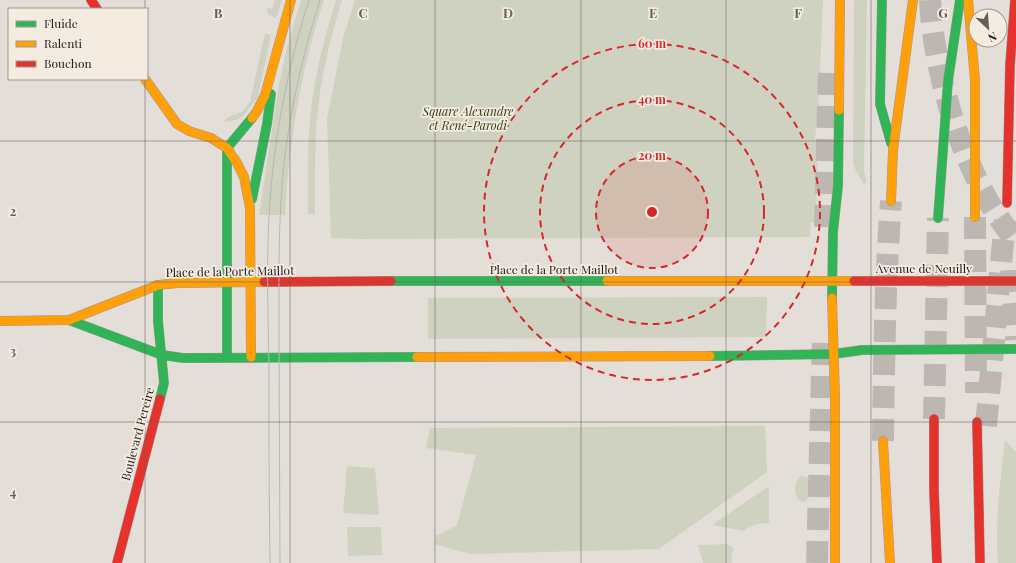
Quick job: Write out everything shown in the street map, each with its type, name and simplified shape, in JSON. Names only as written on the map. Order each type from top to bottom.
[{"type":"main road","points":[[227,357],[227,148],[257,111],[265,96],[291,0]]},
{"type":"main road","points":[[835,563],[835,405],[832,282],[833,238],[838,186],[840,0]]},
{"type":"main road","points":[[882,0],[880,104],[893,150]]},
{"type":"main road","points":[[891,201],[893,150],[913,0]]},
{"type":"main road","points":[[938,218],[943,133],[950,64],[960,0]]},
{"type":"main road","points":[[968,0],[976,80],[975,217]]},
{"type":"main road","points":[[1007,203],[1010,65],[1015,0]]},
{"type":"main road","points":[[250,208],[264,139],[277,54]]},
{"type":"main road","points":[[146,80],[178,124],[189,131],[211,138],[227,148],[244,177],[250,208],[251,357]]},
{"type":"main road","name":"Avenue de Neuilly","points":[[832,282],[1016,281]]},
{"type":"main road","name":"Place de la Porte Maillot","points":[[69,320],[158,285],[178,283],[832,282]]},
{"type":"main road","name":"Boulevard Pereire","points":[[117,563],[164,383],[158,321],[158,285]]},
{"type":"main road","points":[[0,321],[69,320],[162,355],[183,358],[767,356],[834,354],[862,350],[1016,349]]},
{"type":"main road","points":[[934,418],[934,491],[937,563]]},
{"type":"main road","points":[[977,422],[980,563]]},
{"type":"main road","points":[[978,508],[986,426]]},
{"type":"main road","points":[[883,442],[890,563]]},
{"type":"green space","points":[[275,0],[282,0],[276,18],[269,15],[267,12],[267,7],[272,9]]},
{"type":"green space","points":[[301,0],[324,0],[309,52],[297,106],[285,215],[259,215],[278,90],[285,55]]},
{"type":"green space","points":[[336,0],[342,0],[325,63],[317,115],[315,214],[308,214],[308,149],[313,96],[321,55]]},
{"type":"green space","name":"Square Alexandre et René-Parodi","points":[[355,0],[823,0],[818,114],[815,140],[818,141],[816,222],[811,223],[810,237],[331,238],[327,119],[343,38]]},
{"type":"green space","points":[[854,0],[867,0],[864,170],[866,181],[864,185],[855,169],[853,161]]},
{"type":"green space","points":[[265,33],[271,35],[258,97],[242,117],[236,120],[224,122],[228,117],[242,112],[250,102]]},
{"type":"green space","points":[[767,297],[766,337],[428,339],[428,298]]},
{"type":"green space","points":[[765,426],[767,472],[659,549],[470,554],[434,544],[436,536],[457,525],[476,455],[426,448],[430,428]]},
{"type":"green space","points":[[1005,440],[1016,452],[1016,563],[998,563],[998,517]]},
{"type":"green space","points":[[347,466],[375,468],[379,515],[343,513]]},
{"type":"green space","points":[[800,476],[807,477],[811,486],[809,498],[804,502],[798,500],[795,491]]},
{"type":"green space","points":[[769,486],[769,523],[762,523],[750,527],[744,531],[712,525]]},
{"type":"green space","points":[[347,527],[381,527],[382,555],[348,556]]},
{"type":"green space","points":[[726,544],[734,548],[731,555],[732,563],[703,563],[698,545]]},
{"type":"tunnel","points":[[930,0],[936,51],[957,132],[978,182],[993,209],[1016,242]]},
{"type":"tunnel","points":[[825,227],[829,65]]},
{"type":"tunnel","points":[[883,441],[884,351],[891,201]]},
{"type":"tunnel","points":[[975,217],[976,393]]},
{"type":"tunnel","points":[[934,419],[938,218]]},
{"type":"tunnel","points":[[986,426],[1005,220]]},
{"type":"tunnel","points":[[1011,270],[1016,340]]},
{"type":"tunnel","points":[[817,563],[823,335]]},
{"type":"tram line","points":[[270,563],[268,282],[270,201],[275,150],[284,99],[295,49],[309,0]]},
{"type":"tram line","points":[[280,563],[279,269],[282,183],[294,101],[308,40],[320,0]]},
{"type":"traffic: fast","points":[[882,0],[880,104],[891,143]]},
{"type":"traffic: fast","points":[[938,218],[948,81],[960,0]]},
{"type":"traffic: fast","points":[[252,199],[267,124],[271,94]]},
{"type":"traffic: fast","points":[[832,298],[833,232],[838,186],[839,110]]},
{"type":"traffic: fast","points":[[227,357],[227,148],[252,118]]},
{"type":"traffic: fast","points":[[391,281],[607,281]]},
{"type":"traffic: fast","points":[[158,285],[158,321],[164,383],[160,399]]},
{"type":"traffic: fast","points":[[69,320],[162,355],[183,358],[417,357]]},
{"type":"traffic: fast","points":[[710,356],[834,354],[862,350],[1016,349]]},
{"type":"traffic: slow","points":[[252,118],[265,95],[291,0]]},
{"type":"traffic: slow","points":[[839,110],[840,0]]},
{"type":"traffic: slow","points":[[891,201],[893,150],[913,0]]},
{"type":"traffic: slow","points":[[968,0],[975,80],[975,217]]},
{"type":"traffic: slow","points":[[146,80],[177,124],[189,131],[211,138],[227,148],[244,177],[250,208],[251,357]]},
{"type":"traffic: slow","points":[[607,281],[854,281]]},
{"type":"traffic: slow","points":[[0,321],[69,320],[158,285],[178,283],[264,282]]},
{"type":"traffic: slow","points":[[832,298],[835,397],[835,563]]},
{"type":"traffic: slow","points":[[417,357],[710,356]]},
{"type":"traffic: slow","points":[[883,441],[890,563]]},
{"type":"traffic: jam","points":[[91,0],[96,8]]},
{"type":"traffic: jam","points":[[1007,203],[1010,65],[1015,0]]},
{"type":"traffic: jam","points":[[264,282],[391,281]]},
{"type":"traffic: jam","points":[[854,281],[1016,281]]},
{"type":"traffic: jam","points":[[117,563],[160,399]]},
{"type":"traffic: jam","points":[[934,419],[934,491],[937,563]]},
{"type":"traffic: jam","points":[[977,422],[980,563]]}]
